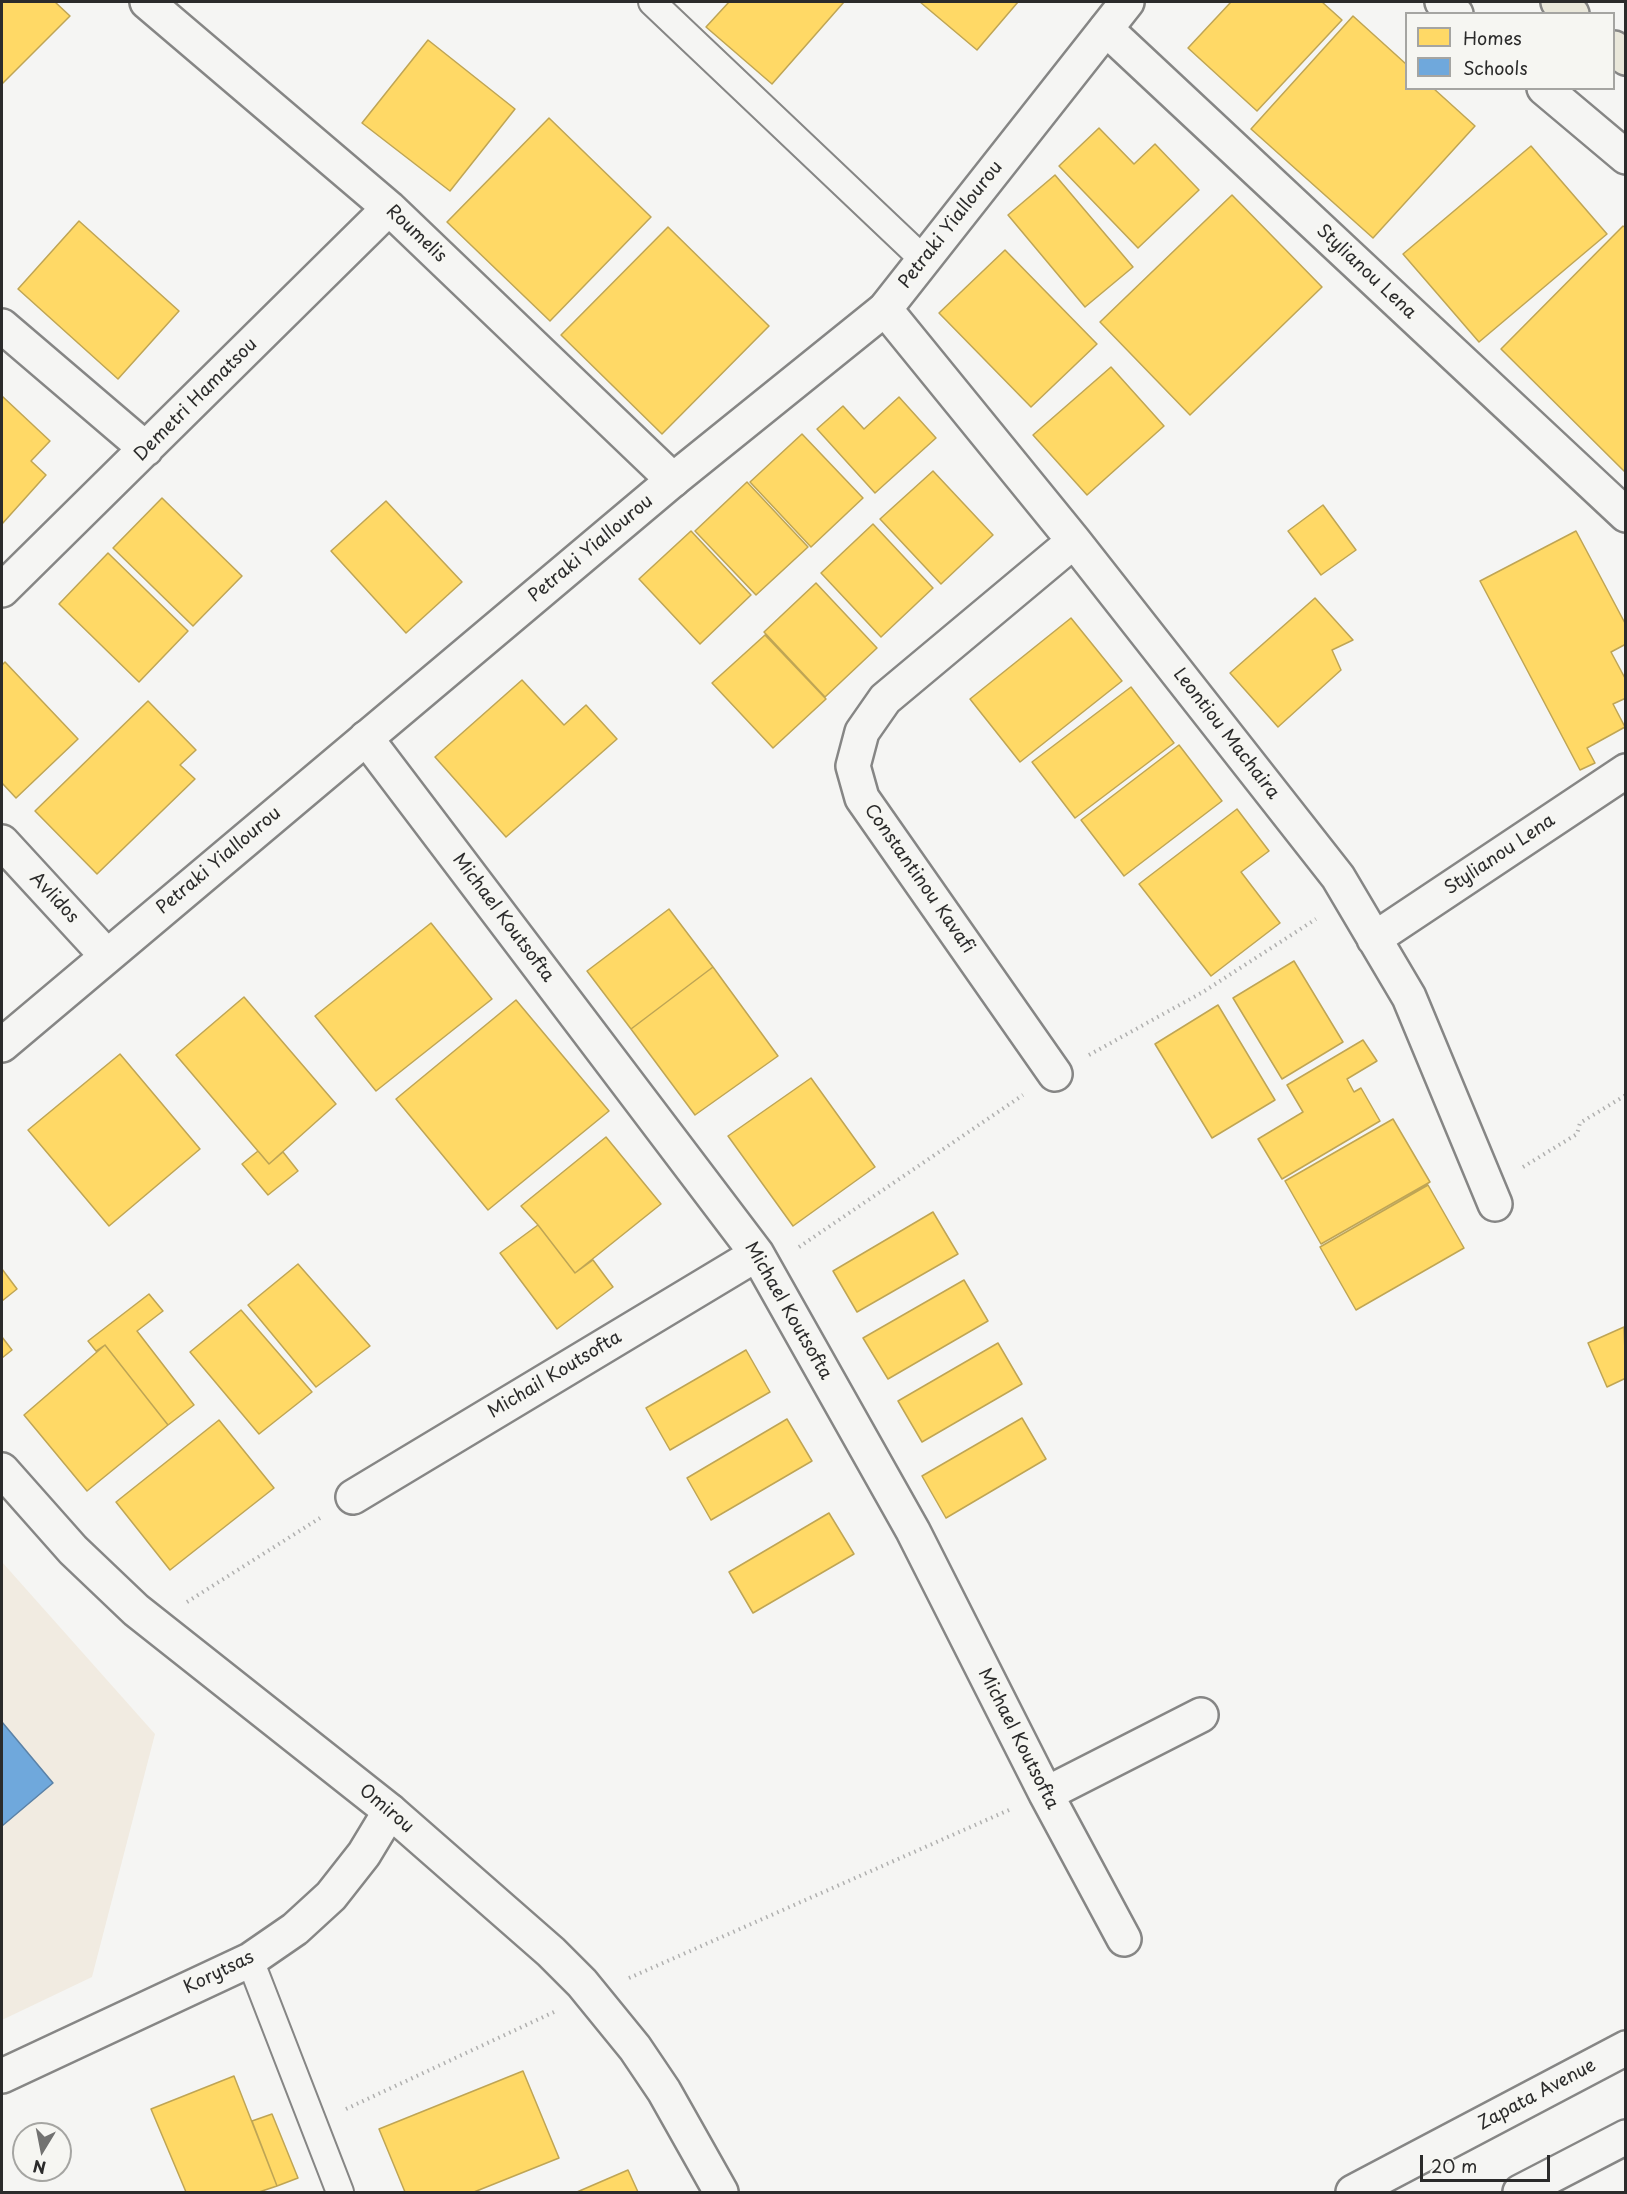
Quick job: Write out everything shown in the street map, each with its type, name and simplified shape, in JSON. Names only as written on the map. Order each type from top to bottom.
[{"type":"highway","points":[[1558,2],[1570,12]]},
{"type":"street","name":"Roumelis","points":[[147,2],[389,208],[673,480]]},
{"type":"street","name":"Petraki Yiallourou","points":[[2,1045],[106,955],[673,480],[885,309],[1126,2]]},
{"type":"street","points":[[1442,2],[1454,12]]},
{"type":"street","name":"Stylianou Lena","points":[[1106,29],[1626,515]]},
{"type":"street","points":[[1547,90],[1626,157]]},
{"type":"street","name":"Demetri Hamatsou","points":[[2,590],[389,208]]},
{"type":"street","name":"Leontiou Machaira","points":[[885,309],[1074,541],[1338,877],[1409,997],[1492,1196]]},
{"type":"street","points":[[2,326],[146,449]]},
{"type":"street","name":"Constantinou Kavafi","points":[[1055,1074],[862,798],[853,766],[862,732],[885,699],[1074,541]]},
{"type":"street","name":"Michael Koutsofta","points":[[366,738],[761,1262],[913,1531],[1046,1794],[1124,1939]]},
{"type":"street","name":"Stylianou Lena","points":[[1374,939],[1626,771]]},
{"type":"street","name":"Avlidos","points":[[2,842],[106,955]]},
{"type":"street","name":"Michail Koutsofta","points":[[353,1497],[761,1262]]},
{"type":"street","name":"Omirou","points":[[2,1470],[73,1550],[152,1624],[390,1811],[550,1952],[591,1995],[634,2048],[663,2091],[721,2193]]},
{"type":"street","points":[[1046,1794],[1201,1715]]},
{"type":"street","name":"Korytsas","points":[[2,2076],[250,1960],[295,1929],[331,1896],[364,1854],[390,1811]]},
{"type":"street","name":"Zapata Avenue","points":[[1353,2193],[1626,2048]]},
{"type":"street","points":[[1520,2193],[1626,2137]]},
{"type":"lane","points":[[652,2],[924,260]]},
{"type":"lane","points":[[250,1960],[340,2193]]},
{"type":"path","points":[[761,1262],[1055,1074],[1203,992],[1350,897]]},
{"type":"path","points":[[1492,1196],[1577,1134],[1580,1123],[1626,1095]]},
{"type":"path","points":[[152,1624],[353,1497]]},
{"type":"path","points":[[313,2124],[591,1995],[1046,1794]]},
{"type":"shaded area","points":[[2,1562],[155,1734],[92,1977],[2,2020]]},
{"type":"building: Homes","points":[[2,2],[55,2],[70,16],[2,84]]},
{"type":"building: Homes","points":[[729,2],[844,2],[772,84],[706,27]]},
{"type":"building: Homes","points":[[920,2],[1018,2],[977,50]]},
{"type":"building: Homes","points":[[1231,2],[1322,2],[1342,20],[1257,111],[1188,48]]},
{"type":"building: Homes","points":[[1353,16],[1405,63],[1405,90],[1435,90],[1475,126],[1373,238],[1251,129]]},
{"type":"building: Homes","points":[[428,40],[515,109],[450,191],[362,123]]},
{"type":"building: Homes","points":[[549,118],[651,217],[550,321],[447,222]]},
{"type":"building: Homes","points":[[1099,128],[1134,164],[1155,144],[1199,190],[1138,248],[1059,166]]},
{"type":"building: Homes","points":[[1531,146],[1607,234],[1479,342],[1403,254]]},
{"type":"building: Homes","points":[[1055,175],[1133,267],[1085,307],[1008,215]]},
{"type":"building: Homes","points":[[1232,195],[1322,287],[1190,415],[1100,322]]},
{"type":"building: Homes","points":[[79,221],[179,311],[118,379],[18,289]]},
{"type":"building: Homes","points":[[1623,226],[1626,228],[1626,473],[1501,349]]},
{"type":"building: Homes","points":[[668,227],[769,326],[662,434],[561,335]]},
{"type":"building: Homes","points":[[1005,250],[1097,344],[1031,407],[939,313]]},
{"type":"building: Homes","points":[[1111,367],[1164,426],[1087,495],[1033,435]]},
{"type":"building: Homes","points":[[2,396],[50,441],[31,461],[46,475],[2,524]]},
{"type":"building: Homes","points":[[899,397],[936,438],[875,493],[817,429],[843,406],[864,429]]},
{"type":"building: Homes","points":[[802,434],[863,498],[811,547],[750,482]]},
{"type":"building: Homes","points":[[933,471],[993,535],[941,584],[880,519]]},
{"type":"building: Homes","points":[[747,482],[808,547],[756,595],[695,531]]},
{"type":"building: Homes","points":[[162,498],[242,576],[193,626],[113,548]]},
{"type":"building: Homes","points":[[386,501],[462,582],[406,633],[331,551]]},
{"type":"building: Homes","points":[[1323,505],[1356,550],[1321,575],[1288,531]]},
{"type":"building: Homes","points":[[873,524],[933,588],[881,637],[821,573]]},
{"type":"building: Homes","points":[[691,531],[751,595],[700,644],[639,579]]},
{"type":"building: Homes","points":[[1576,531],[1626,625],[1626,644],[1611,652],[1626,680],[1626,698],[1613,704],[1625,727],[1587,748],[1595,763],[1580,770],[1480,581]]},
{"type":"building: Homes","points":[[108,553],[188,631],[139,682],[59,604]]},
{"type":"building: Homes","points":[[816,583],[877,648],[825,697],[764,632]]},
{"type":"building: Homes","points":[[1315,598],[1353,640],[1332,650],[1341,670],[1278,727],[1230,673]]},
{"type":"building: Homes","points":[[1071,618],[1122,681],[1020,762],[970,699]]},
{"type":"building: Homes","points":[[765,635],[826,699],[773,748],[712,683]]},
{"type":"building: Homes","points":[[5,662],[78,739],[16,798],[2,783],[2,665]]},
{"type":"building: Homes","points":[[522,680],[564,725],[586,705],[617,739],[506,837],[435,757]]},
{"type":"building: Homes","points":[[1131,687],[1174,743],[1075,818],[1032,762]]},
{"type":"building: Homes","points":[[148,701],[196,750],[180,765],[195,779],[97,874],[35,811]]},
{"type":"building: Homes","points":[[1179,745],[1222,801],[1124,876],[1081,820]]},
{"type":"building: Homes","points":[[1237,809],[1269,851],[1241,872],[1280,923],[1211,976],[1139,884]]},
{"type":"building: Homes","points":[[669,909],[713,967],[631,1029],[587,971]]},
{"type":"building: Homes","points":[[431,923],[492,999],[376,1091],[315,1016]]},
{"type":"building: Homes","points":[[1294,961],[1343,1042],[1282,1079],[1233,998]]},
{"type":"building: Homes","points":[[713,967],[778,1056],[695,1115],[631,1029]]},
{"type":"building: Homes","points":[[244,997],[336,1104],[269,1164],[176,1055]]},
{"type":"building: Homes","points":[[516,1000],[609,1111],[488,1210],[396,1099]]},
{"type":"building: Homes","points":[[1218,1005],[1275,1100],[1212,1138],[1155,1044]]},
{"type":"building: Homes","points":[[1363,1040],[1377,1061],[1347,1079],[1354,1092],[1361,1088],[1380,1121],[1282,1179],[1258,1139],[1303,1112],[1287,1085]]},
{"type":"building: Homes","points":[[120,1054],[200,1149],[109,1226],[28,1130]]},
{"type":"building: Homes","points":[[811,1078],[875,1167],[793,1226],[728,1136]]},
{"type":"building: Homes","points":[[1393,1119],[1430,1182],[1321,1244],[1285,1181]]},
{"type":"building: Homes","points":[[606,1137],[661,1204],[575,1273],[521,1206]]},
{"type":"building: Homes","points":[[258,1151],[269,1164],[283,1152],[298,1171],[268,1195],[242,1164]]},
{"type":"building: Homes","points":[[1428,1185],[1464,1248],[1356,1310],[1320,1247]]},
{"type":"building: Homes","points":[[933,1212],[958,1254],[857,1312],[833,1271]]},
{"type":"building: Homes","points":[[538,1225],[575,1273],[593,1260],[613,1287],[557,1329],[500,1253]]},
{"type":"building: Homes","points":[[298,1264],[370,1346],[316,1387],[248,1305]]},
{"type":"building: Homes","points":[[2,1269],[17,1289],[2,1301]]},
{"type":"building: Homes","points":[[964,1280],[988,1321],[888,1379],[863,1338]]},
{"type":"building: Homes","points":[[149,1294],[163,1311],[137,1331],[194,1405],[168,1425],[105,1345],[96,1351],[88,1341]]},
{"type":"building: Homes","points":[[241,1310],[312,1392],[259,1434],[190,1352]]},
{"type":"building: Homes","points":[[1624,1327],[1626,1378],[1607,1387],[1588,1343]]},
{"type":"building: Homes","points":[[2,1337],[12,1350],[2,1358]]},
{"type":"building: Homes","points":[[998,1343],[1022,1384],[922,1442],[898,1401]]},
{"type":"building: Homes","points":[[105,1345],[168,1425],[87,1491],[24,1415]]},
{"type":"building: Homes","points":[[746,1350],[770,1392],[670,1450],[646,1408]]},
{"type":"building: Homes","points":[[1022,1418],[1046,1459],[946,1518],[922,1476]]},
{"type":"building: Homes","points":[[787,1419],[812,1461],[711,1520],[687,1478]]},
{"type":"building: Homes","points":[[219,1420],[274,1488],[170,1570],[116,1502]]},
{"type":"building: Homes","points":[[829,1513],[854,1554],[753,1613],[729,1572]]},
{"type":"building: Homes","points":[[523,2071],[559,2158],[474,2192],[405,2192],[379,2129]]},
{"type":"building: Homes","points":[[234,2076],[277,2186],[259,2192],[186,2192],[151,2109]]},
{"type":"building: Homes","points":[[272,2114],[298,2178],[277,2186],[252,2121]]},
{"type":"building: Homes","points":[[628,2170],[638,2192],[577,2192]]},
{"type":"building: Schools","points":[[2,1722],[53,1783],[2,1826]]}]
